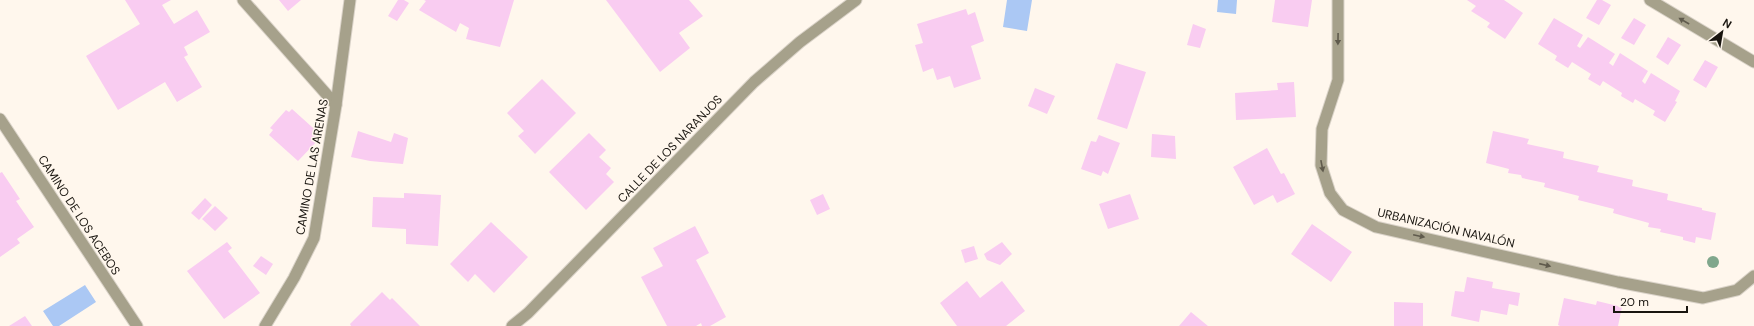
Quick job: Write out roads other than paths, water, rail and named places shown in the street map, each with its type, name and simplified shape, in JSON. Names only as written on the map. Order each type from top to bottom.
[{"type":"street","points":[[243,0],[336,105]]},
{"type":"street","name":"CAMINO DE LAS ARENAS","points":[[265,326],[294,278],[314,238],[336,105],[350,0]]},
{"type":"street","name":"CALLE DE LOS NARANJOS","points":[[512,326],[528,313],[754,82],[800,42],[856,0]]},
{"type":"street","name":"URBANIZACIÓN NAVALÓN","points":[[1338,0],[1338,80],[1322,129],[1321,165],[1330,193],[1343,210],[1376,227],[1618,282],[1703,298],[1737,290],[1754,276]]},
{"type":"street","points":[[1650,0],[1754,62]]},
{"type":"street","name":"CAMINO DE LOS ACEBOS","points":[[0,119],[137,326]]},
{"type":"water","points":[[1007,0],[1032,0],[1027,31],[1003,27]]},
{"type":"water","points":[[1218,0],[1237,0],[1236,14],[1217,12]]},
{"type":"water","points":[[85,285],[96,302],[59,326],[53,326],[43,311]]}]
